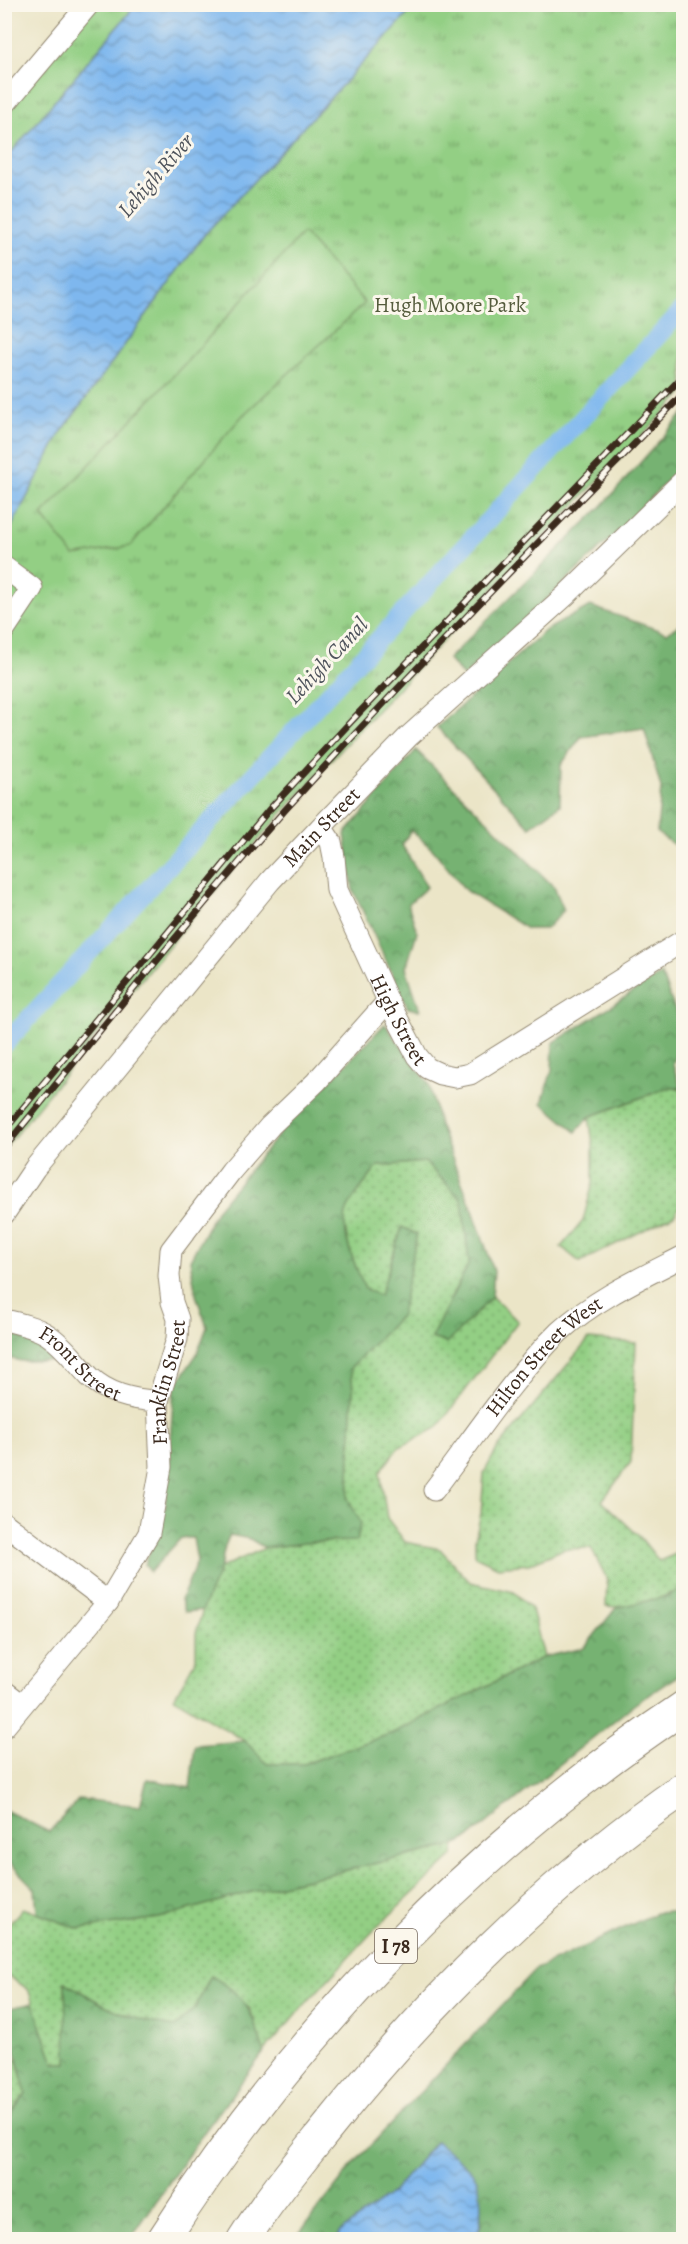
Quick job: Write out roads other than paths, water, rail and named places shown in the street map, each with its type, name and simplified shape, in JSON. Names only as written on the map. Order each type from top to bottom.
[{"type":"highway","name":"I 78","points":[[163,2240],[194,2191],[256,2106],[315,2033],[384,1959],[478,1867],[539,1814],[613,1756],[684,1707]]},
{"type":"highway","points":[[243,2240],[283,2184],[361,2086],[444,1992],[537,1906],[630,1828],[684,1788]]},
{"type":"street","points":[[4,105],[89,4]]},
{"type":"street","name":"Main Street","points":[[4,1214],[34,1168],[270,881],[408,737],[564,596],[684,480]]},
{"type":"street","points":[[4,630],[32,588],[7,569]]},
{"type":"street","name":"High Street","points":[[321,827],[331,842],[337,890],[388,1001],[417,1056],[427,1068],[440,1074],[455,1077],[470,1074],[684,940]]},
{"type":"street","name":"Franklin Street","points":[[4,1727],[108,1602],[149,1533],[161,1467],[158,1401],[177,1339],[178,1319],[171,1302],[169,1276],[171,1250],[231,1171],[270,1126],[316,1082],[388,1001]]},
{"type":"street","name":"Hilton Street West","points":[[434,1490],[524,1371],[560,1331],[604,1298],[684,1256]]},
{"type":"street","name":"Front Street","points":[[4,1320],[46,1333],[63,1346],[91,1378],[108,1389],[128,1398],[158,1401]]},
{"type":"street","points":[[4,1523],[108,1602]]},
{"type":"street","points":[[4,1691],[21,1704]]},
{"type":"water","name":"Lehigh River","points":[[136,5],[416,5],[204,235],[60,434],[5,539],[5,160]]},
{"type":"water","points":[[436,2141],[466,2166],[477,2181],[481,2207],[477,2239],[338,2239],[339,2233],[392,2193]]},
{"type":"waterway","name":"Lehigh Canal","points":[[4,1045],[684,308]]},
{"type":"railway","points":[[4,1131],[268,811],[357,715],[684,375]]},
{"type":"railway","points":[[4,1148],[178,935],[285,810],[433,652],[684,393]]},
{"type":"park label","name":"Hugh Moore Park","points":[[450,305]]}]
